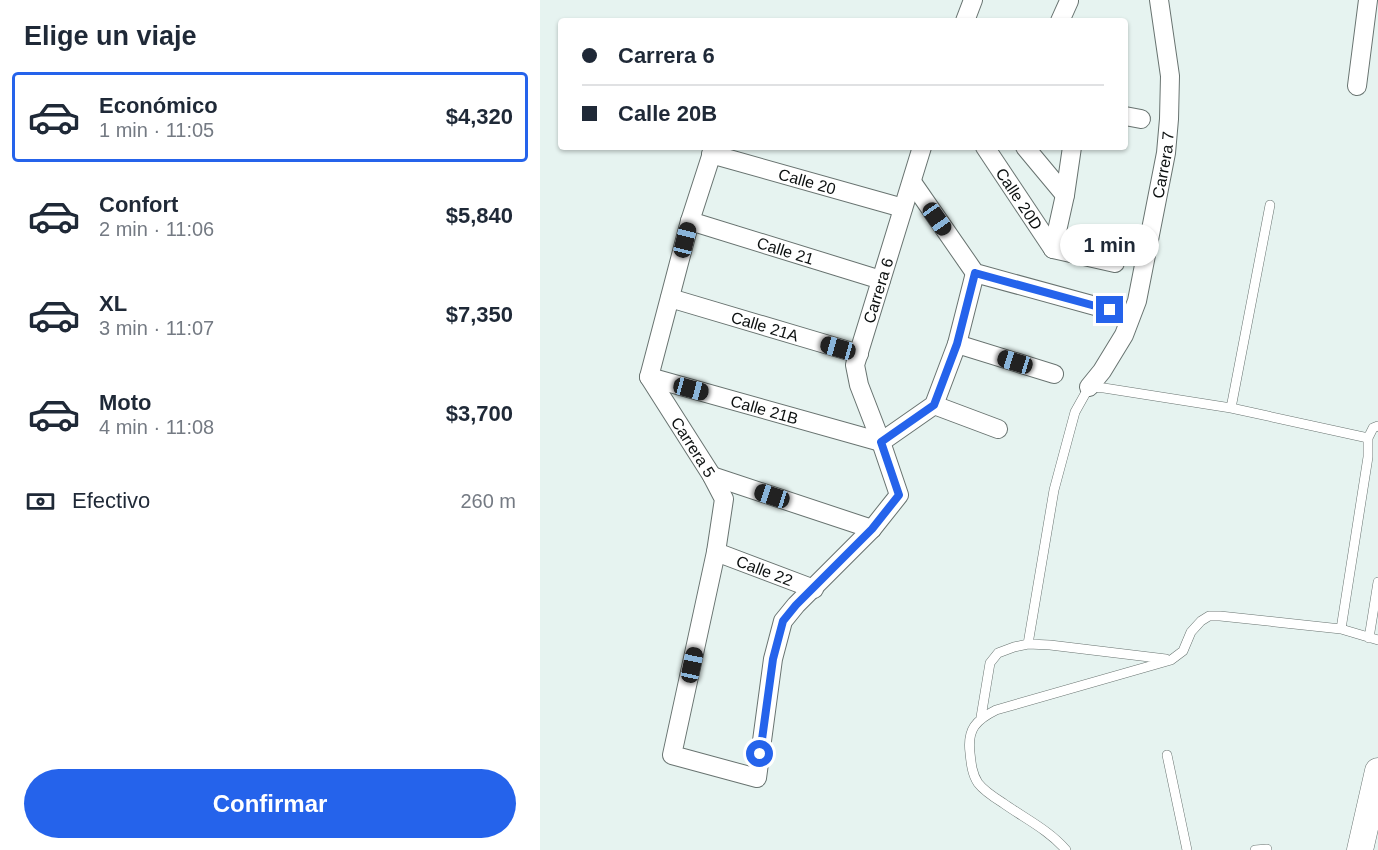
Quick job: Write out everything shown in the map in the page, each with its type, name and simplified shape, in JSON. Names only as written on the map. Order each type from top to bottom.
[{"type":"main road","points":[[1360,850],[1378,771]]},
{"type":"street","points":[[966,18],[973,0]]},
{"type":"street","points":[[1061,18],[1069,0]]},
{"type":"street","points":[[1069,0],[1071,18]]},
{"type":"street","name":"Carrera 7","points":[[1089,387],[1102,371],[1124,335],[1137,301],[1166,153],[1170,76],[1159,0]]},
{"type":"street","points":[[1356,86],[1368,0]]},
{"type":"street","name":"Carrera 6","points":[[757,778],[773,659],[783,621],[872,529],[899,495],[859,386],[855,365],[921,150]]},
{"type":"street","name":"Calle 20D","points":[[987,150],[1053,249]]},
{"type":"street","points":[[1028,150],[1065,195]]},
{"type":"street","points":[[1072,150],[1065,195],[1053,249],[1115,263]]},
{"type":"street","points":[[649,377],[690,221],[712,151]]},
{"type":"street","name":"Calle 20","points":[[712,151],[903,208]]},
{"type":"street","points":[[912,182],[975,273],[1110,310]]},
{"type":"street","name":"Calle 21","points":[[690,221],[881,280]]},
{"type":"street","points":[[881,442],[934,405],[957,344],[975,273]]},
{"type":"street","name":"Calle 21A","points":[[670,298],[859,354]]},
{"type":"street","points":[[957,344],[1054,374]]},
{"type":"street","name":"Calle 21B","points":[[649,377],[881,442]]},
{"type":"street","name":"Carrera 5","points":[[649,377],[712,476],[724,500],[716,552],[672,755],[757,778]]},
{"type":"street","points":[[934,405],[998,429]]},
{"type":"street","points":[[712,476],[872,529]]},
{"type":"street","name":"Calle 22","points":[[716,552],[814,588]]},
{"type":"lane","points":[[1231,408],[1270,205]]},
{"type":"lane","points":[[1028,644],[1054,490],[1076,412],[1089,387],[1231,408],[1368,438]]},
{"type":"lane","points":[[1341,629],[1368,457],[1368,438],[1373,428],[1378,426]]},
{"type":"lane","points":[[1066,850],[1048,833],[979,785],[973,773],[969,742],[972,728],[981,717],[996,710],[1171,660],[1183,651],[1191,632],[1209,616],[1220,615],[1341,629],[1374,639],[1378,582]]},
{"type":"lane","points":[[981,717],[990,663],[998,653],[1028,644],[1171,660]]},
{"type":"lane","points":[[1167,755],[1186,850]]},
{"type":"lane","points":[[1255,850],[1267,849]]},
{"type":"route","points":[[760,754],[773,659],[783,621],[872,529],[899,495],[881,442],[934,405],[957,344],[975,273],[1110,310]]}]
